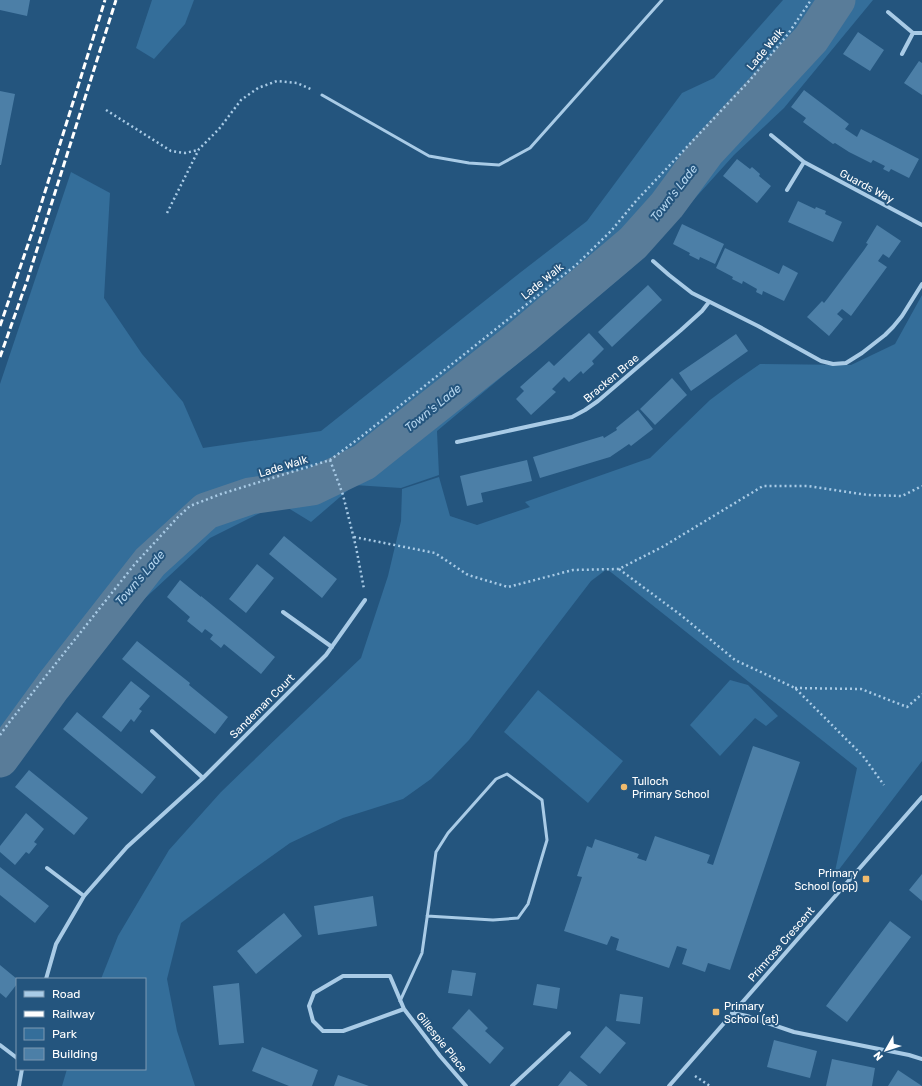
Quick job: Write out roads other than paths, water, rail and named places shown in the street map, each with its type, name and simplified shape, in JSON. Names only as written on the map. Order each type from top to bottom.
[{"type":"street","points":[[888,12],[913,33],[922,33]]},
{"type":"street","points":[[902,54],[913,33]]},
{"type":"street","name":"Guards Way","points":[[771,135],[804,162],[922,225]]},
{"type":"street","points":[[787,190],[804,162]]},
{"type":"street","points":[[654,261],[669,276],[692,293],[758,326],[826,363],[846,363],[862,353],[885,335],[905,312],[922,284]]},
{"type":"street","name":"Bracken Brae","points":[[457,442],[572,417],[585,410],[598,401],[681,330],[702,311],[709,302]]},
{"type":"street","name":"Sandeman Court","points":[[46,978],[56,944],[84,896],[127,847],[203,778],[321,660],[365,600]]},
{"type":"street","points":[[282,612],[332,646]]},
{"type":"street","points":[[152,731],[203,778]]},
{"type":"street","name":"Primrose Crescent","points":[[669,1086],[922,796]]},
{"type":"street","points":[[47,868],[84,896]]},
{"type":"street","name":"Gillespie Place","points":[[404,1009],[343,1031],[323,1031],[313,1021],[309,1006],[314,993],[343,976],[390,976],[404,1009],[440,1056],[466,1086]]},
{"type":"street","points":[[732,1013],[747,1016],[794,1032],[909,1054],[922,1059]]},
{"type":"street","points":[[512,1086],[569,1033]]},
{"type":"street","points":[[0,1045],[16,1057]]},
{"type":"street","points":[[19,1086],[22,1070]]},
{"type":"lane","points":[[322,95],[429,156],[468,163],[499,164],[530,148],[662,0]]},
{"type":"lane","points":[[400,1001],[422,953],[427,916],[436,852],[448,832],[496,778],[507,774],[542,800],[547,840],[528,904],[518,918],[493,920],[427,916]]},
{"type":"waterway","name":"Town's Lade","points":[[0,759],[53,686],[150,562],[206,511],[250,496],[312,487],[364,462],[523,336],[633,243],[667,205],[706,152],[811,39],[837,0]]},
{"type":"railway","points":[[0,326],[34,227],[105,0]]},
{"type":"railway","points":[[0,357],[27,281],[116,0]]},
{"type":"place","name":"Tulloch Primary School","points":[[624,787]]},
{"type":"place","name":"Primary School (opp)","points":[[866,879]]},
{"type":"place","name":"Primary School (at)","points":[[716,1012]]}]
